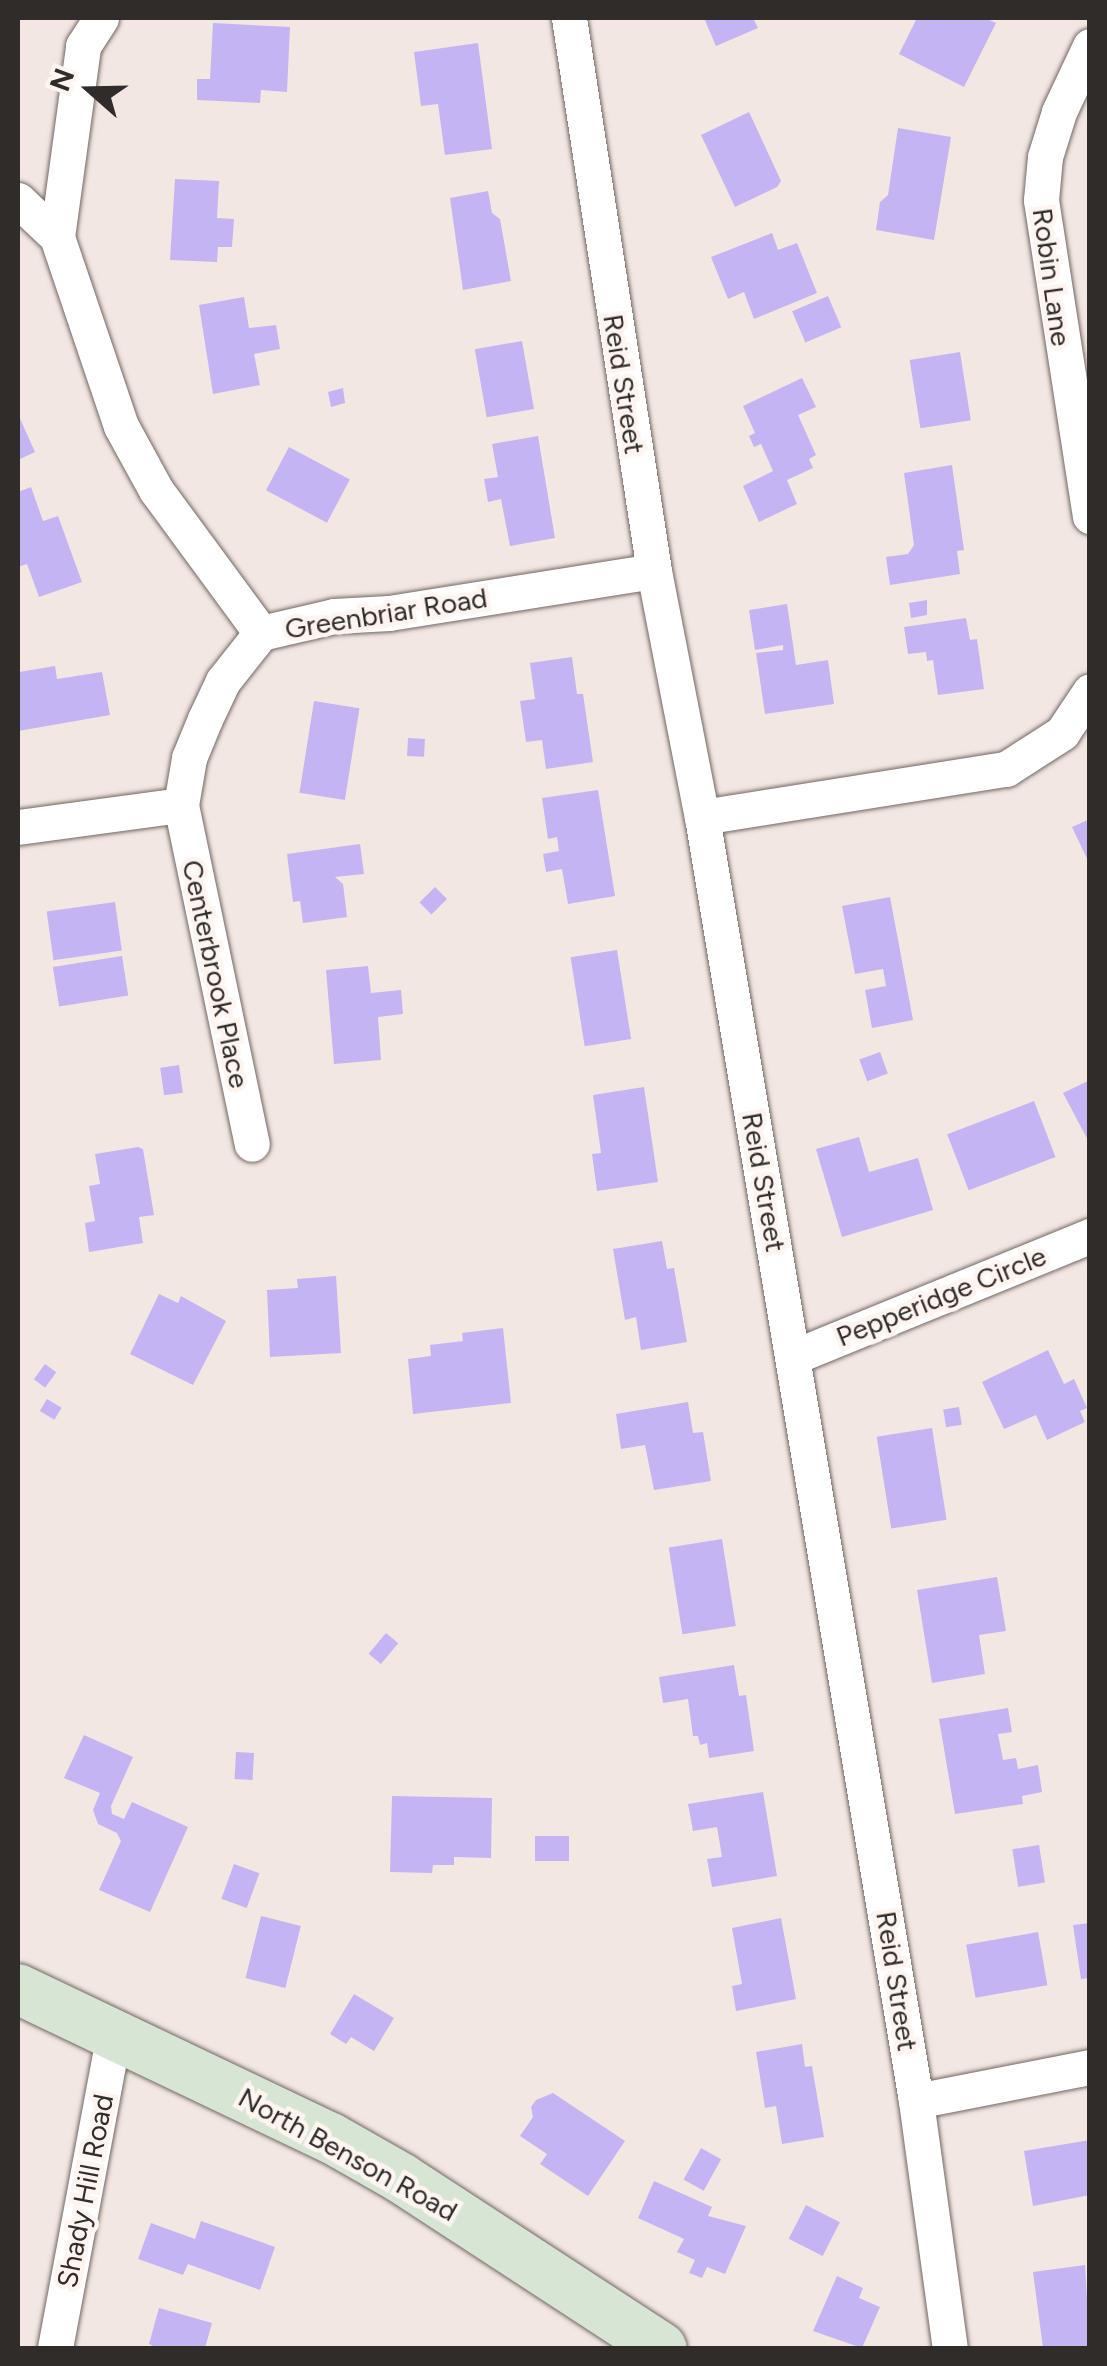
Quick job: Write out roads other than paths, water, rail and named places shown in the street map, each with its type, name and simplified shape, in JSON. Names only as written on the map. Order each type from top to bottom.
[{"type":"main road","name":"North Benson Road","points":[[18,1989],[331,2138],[401,2178],[662,2348]]},
{"type":"street","points":[[56,237],[83,46],[101,18]]},
{"type":"street","name":"Reid Street","points":[[569,18],[654,571],[702,816],[916,2100],[950,2348]]},
{"type":"street","name":"Robin Lane","points":[[1090,46],[1059,112],[1045,156],[1040,200],[1090,516]]},
{"type":"street","name":"Greenbriar Road","points":[[18,200],[56,237],[122,426],[156,490],[262,633],[334,616],[389,613],[654,571]]},
{"type":"street","points":[[18,827],[181,804],[190,758],[223,682],[262,633]]},
{"type":"street","points":[[702,816],[1006,769],[1062,733],[1090,692]]},
{"type":"street","name":"Centerbrook Place","points":[[181,804],[252,1144]]},
{"type":"street","name":"Pepperidge Circle","points":[[793,1357],[1090,1236]]},
{"type":"street","name":"Shady Hill Road","points":[[55,2348],[114,2033]]},
{"type":"street","points":[[916,2100],[1090,2067]]}]
